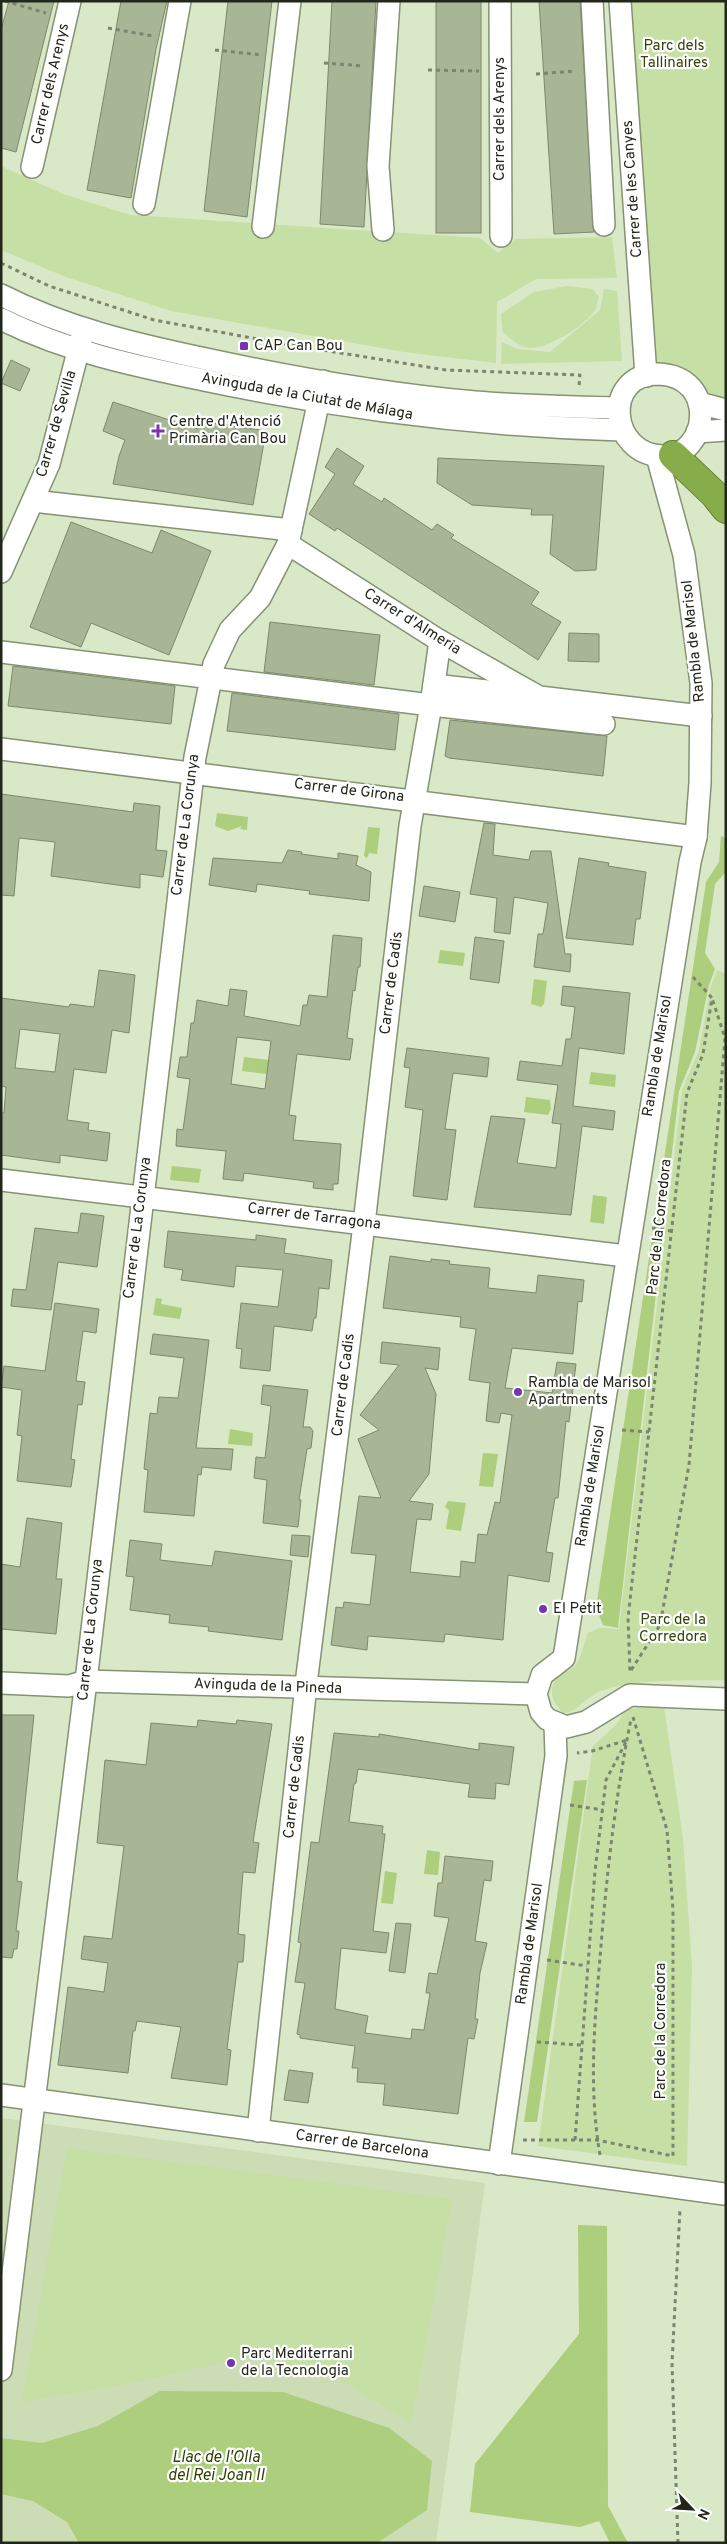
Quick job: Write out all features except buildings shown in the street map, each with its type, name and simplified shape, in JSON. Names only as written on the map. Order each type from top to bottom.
[{"type":"highway","points":[[665,455],[714,494],[726,509]]},
{"type":"street","points":[[144,204],[180,1]]},
{"type":"street","points":[[263,227],[290,1]]},
{"type":"street","points":[[383,230],[378,166],[389,1]]},
{"type":"street","name":"Carrer dels Arenys","points":[[500,1],[501,236]]},
{"type":"street","points":[[592,1],[604,225]]},
{"type":"street","name":"Carrer de les Canyes","points":[[620,1],[646,376]]},
{"type":"street","name":"Carrer dels Arenys","points":[[32,167],[68,10]]},
{"type":"street","name":"Avinguda de la Ciutat de Málaga","points":[[1,295],[81,339]]},
{"type":"street","name":"Avinguda de la Ciutat de Málaga","points":[[1,319],[81,339],[124,341],[237,366],[321,391],[430,418],[516,425],[622,430]]},
{"type":"street","name":"Carrer de Sevilla","points":[[1,572],[49,464],[81,339]]},
{"type":"street","points":[[655,374],[679,378],[695,392],[699,403],[702,421],[697,432],[688,445],[665,455],[638,449],[622,430],[618,408],[621,397],[628,387],[646,376],[655,374]]},
{"type":"street","name":"Avinguda de la Ciutat de Málaga","points":[[321,391],[475,402],[618,408]]},
{"type":"street","name":"Carrer de La Corunya","points":[[1,2370],[86,1681],[193,772],[214,664],[230,630],[260,598],[289,537],[321,391]]},
{"type":"street","points":[[699,403],[726,410]]},
{"type":"street","points":[[697,432],[726,430]]},
{"type":"street","name":"Rambla de Marisol","points":[[536,1694],[542,1675],[564,1658],[626,1256],[690,862],[696,837],[700,783],[701,683],[684,555],[665,455]]},
{"type":"street","points":[[33,501],[289,537]]},
{"type":"street","name":"Carrer d'Almeria","points":[[289,537],[440,641],[539,697]]},
{"type":"street","name":"Carrer de Cadis","points":[[258,2131],[306,1689],[415,800],[440,641]]},
{"type":"street","points":[[1,652],[211,677],[433,695],[604,724]]},
{"type":"street","name":"Carrer d'Almeria","points":[[433,695],[539,697],[701,716]]},
{"type":"street","name":"Carrer de Girona","points":[[1,749],[696,837]]},
{"type":"street","name":"Carrer de Tarragona","points":[[1,1180],[626,1256]]},
{"type":"street","name":"Avinguda de la Pineda","points":[[1,1683],[69,1686],[86,1681],[306,1689],[536,1694]]},
{"type":"street","points":[[536,1694],[541,1712],[555,1724],[566,1727],[581,1725],[630,1695],[726,1699]]},
{"type":"street","name":"Rambla de Marisol","points":[[499,2164],[556,1756],[555,1724]]},
{"type":"street","name":"Carrer de Barcelona","points":[[1,2095],[724,2194]]},
{"type":"path","points":[[5,1],[68,10]]},
{"type":"path","points":[[108,28],[173,40]]},
{"type":"path","points":[[215,50],[284,57]]},
{"type":"path","points":[[324,63],[385,67]]},
{"type":"path","points":[[536,74],[596,69]]},
{"type":"path","points":[[428,70],[500,71]]},
{"type":"path","points":[[1,263],[49,286],[154,320],[284,344],[446,370],[580,375],[579,388]]},
{"type":"path","name":"Parc de la Corredora","points":[[690,973],[711,996],[725,1038],[690,1465],[660,1625],[630,1672],[628,1618],[687,1093],[703,1054],[711,996]]},
{"type":"path","points":[[652,1228],[672,1231]]},
{"type":"path","points":[[622,1430],[649,1432]]},
{"type":"path","name":"Parc de la Corredora","points":[[502,2140],[597,2140],[673,2156],[673,1910],[667,1830],[632,1714],[605,1897],[592,2048],[597,2140],[604,2178]]},
{"type":"path","points":[[572,1753],[592,1751],[627,1740]]},
{"type":"path","name":"Parc de la Corredora","points":[[575,2140],[595,1871],[606,1780],[627,1740]]},
{"type":"path","points":[[567,1805],[603,1810]]},
{"type":"path","points":[[544,1959],[587,1966]]},
{"type":"path","points":[[532,2042],[581,2045]]},
{"type":"path","points":[[678,2543],[672,2363],[681,2189]]},
{"type":"shaded area","name":"Parc Mediterrani de la Tecnologia","points":[[1,2118],[485,2183],[436,2543],[1,2543]]},
{"type":"green space","name":"Parc dels Tallinaires","points":[[620,1],[726,1],[726,416],[655,374]]},
{"type":"green space","points":[[1,166],[63,194],[130,215],[480,238],[498,253],[516,239],[612,237],[617,278],[536,279],[497,302],[496,363],[404,352],[171,311],[66,277],[1,250]]},
{"type":"green space","points":[[567,286],[593,289],[599,297],[592,314],[568,334],[549,344],[533,348],[524,347],[516,343],[503,332],[501,314],[534,292]]},
{"type":"green space","points":[[604,289],[617,291],[622,361],[501,364],[502,342],[517,349],[550,352],[600,310]]},
{"type":"green space","name":"Parc de la Corredora","points":[[717,970],[726,974],[726,1680],[664,1681],[618,1686],[597,1693],[575,1709],[564,1714],[553,1699],[552,1689],[556,1679],[575,1666],[581,1655],[588,1633],[599,1628],[619,1629],[682,1090],[699,1050],[710,989]]},
{"type":"green space","points":[[664,1706],[683,1839],[692,1966],[687,2166],[538,2146],[593,1746],[617,1724],[626,1709]]},
{"type":"green space","points":[[67,2148],[452,2199],[411,2423],[324,2370],[244,2358],[136,2382],[22,2402]]},
{"type":"water","points":[[217,813],[248,817],[247,830],[240,829],[242,826],[228,831],[215,826]]},
{"type":"water","points":[[368,827],[380,828],[377,854],[369,853],[367,858],[364,856]]},
{"type":"water","points":[[721,836],[726,838],[726,872],[715,884],[705,953],[715,969],[709,985],[695,1052],[679,1091],[618,1628],[603,1625],[596,1608],[706,882],[719,862]]},
{"type":"water","points":[[440,950],[465,953],[463,966],[438,963]]},
{"type":"water","points":[[534,979],[547,981],[544,1004],[541,1007],[531,1004]]},
{"type":"water","points":[[244,1057],[269,1060],[267,1074],[242,1071]]},
{"type":"water","points":[[591,1072],[616,1075],[615,1087],[589,1084]]},
{"type":"water","points":[[526,1097],[550,1100],[551,1109],[548,1115],[524,1112]]},
{"type":"water","points":[[172,1166],[201,1169],[199,1183],[170,1180]]},
{"type":"water","points":[[593,1195],[607,1197],[604,1224],[590,1222]]},
{"type":"water","points":[[156,1298],[162,1299],[161,1304],[182,1308],[180,1319],[153,1315]]},
{"type":"water","points":[[230,1429],[253,1433],[252,1446],[228,1444]]},
{"type":"water","points":[[483,1453],[498,1454],[493,1487],[479,1486]]},
{"type":"water","points":[[448,1501],[466,1503],[461,1531],[446,1529],[449,1510],[445,1507]]},
{"type":"water","points":[[587,1780],[537,2122],[524,2122],[574,1781]]},
{"type":"water","points":[[427,1850],[440,1852],[438,1875],[424,1874]]},
{"type":"water","points":[[385,1871],[397,1873],[393,1904],[381,1903]]},
{"type":"water","points":[[578,2225],[607,2226],[608,2506],[628,2543],[610,2543],[599,2521],[580,2527],[470,2512],[475,2464],[579,2334]]},
{"type":"water","name":"Llac de l'Olla del Rei Joan II","points":[[160,2391],[283,2392],[389,2428],[432,2461],[427,2510],[377,2543],[79,2543],[67,2522],[33,2501],[1,2494],[1,2438],[42,2443],[98,2426]]},
{"type":"place","name":"CAP Can Bou","points":[[244,346]]},
{"type":"place","name":"Centre d'Atenció Primària Can Bou","points":[[158,431]]},
{"type":"place","name":"Rambla de Marisol Apartments","points":[[518,1392]]},
{"type":"place","name":"El Petit","points":[[543,1609]]},
{"type":"place","name":"Parc Mediterrani de la Tecnologia","points":[[231,2363]]}]
